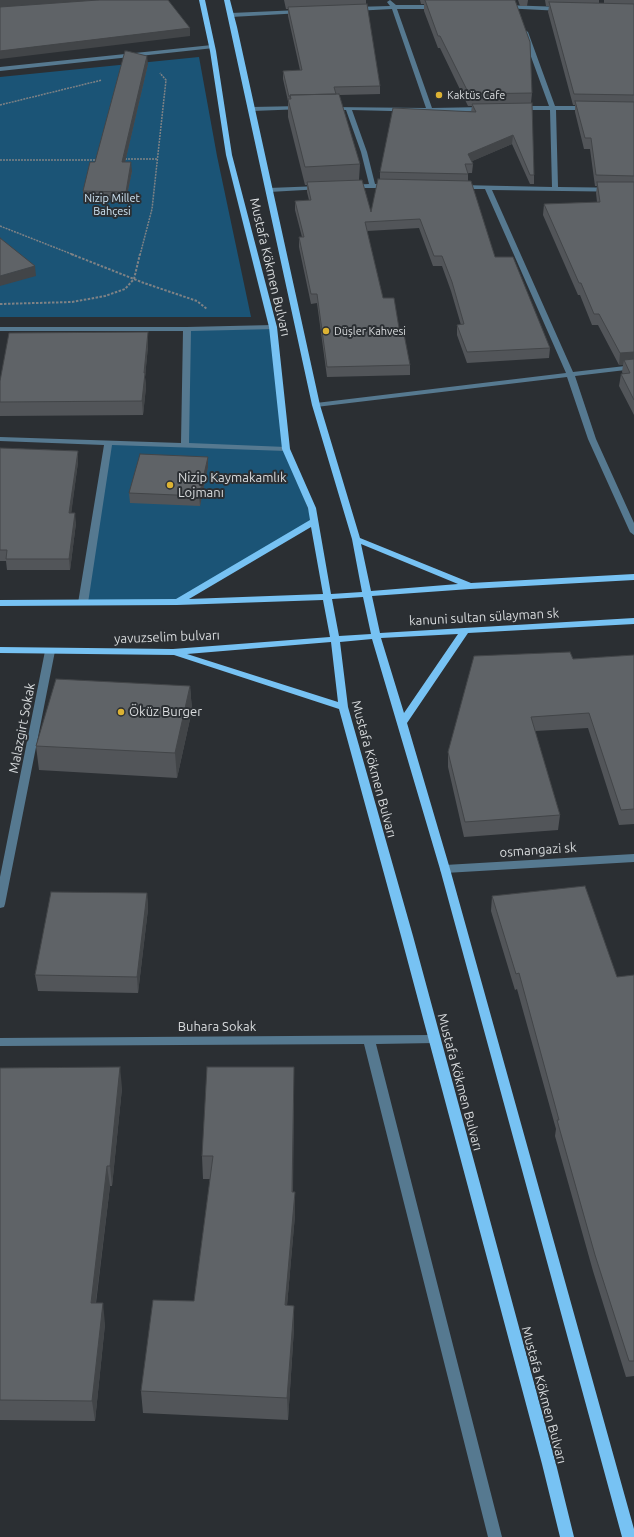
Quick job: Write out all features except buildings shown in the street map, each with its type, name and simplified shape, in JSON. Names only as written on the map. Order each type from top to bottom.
[{"type":"main road","name":"Mustafa Kökmen Bulvarı","points":[[202,0],[212,47],[230,155],[273,327],[286,449],[312,508],[326,597],[335,640],[343,707],[435,1039],[547,1456],[567,1537]]},
{"type":"main road","name":"Mustafa Kökmen Bulvarı","points":[[227,0],[316,405],[356,539],[376,636],[444,870],[629,1537]]},
{"type":"main road","points":[[177,602],[313,522]]},
{"type":"main road","points":[[356,539],[470,586]]},
{"type":"main road","points":[[0,603],[177,602],[326,597],[368,592],[634,577]]},
{"type":"main road","name":"kanuni sultan sülayman sk","points":[[335,640],[376,636],[634,621]]},
{"type":"main road","points":[[401,724],[465,631]]},
{"type":"main road","name":"yavuzselim bulvarı","points":[[0,650],[173,652],[335,640]]},
{"type":"main road","points":[[173,652],[343,707]]},
{"type":"street","points":[[388,0],[394,6],[430,110]]},
{"type":"street","points":[[514,0],[519,15]]},
{"type":"street","points":[[349,9],[394,6],[448,7]]},
{"type":"street","points":[[501,7],[571,9]]},
{"type":"street","points":[[231,15],[304,12]]},
{"type":"street","points":[[524,29],[553,108],[555,189]]},
{"type":"street","points":[[0,69],[212,47]]},
{"type":"street","points":[[252,109],[310,108]]},
{"type":"street","points":[[326,108],[430,110],[492,109]]},
{"type":"street","points":[[348,108],[364,152],[372,185]]},
{"type":"street","points":[[515,108],[597,108]]},
{"type":"street","points":[[341,187],[372,185],[396,186]]},
{"type":"street","points":[[450,187],[634,190]]},
{"type":"street","points":[[269,190],[325,188]]},
{"type":"street","points":[[488,188],[570,374],[592,439],[634,532]]},
{"type":"street","points":[[0,330],[273,327]]},
{"type":"street","points":[[185,446],[187,329]]},
{"type":"street","points":[[316,405],[634,367]]},
{"type":"street","points":[[0,439],[286,449]]},
{"type":"street","points":[[83,603],[108,443]]},
{"type":"street","name":"Malazgirt Sokak","points":[[0,904],[50,651]]},
{"type":"street","name":"osmangazi sk","points":[[444,870],[634,858]]},
{"type":"street","name":"Buhara Sokak","points":[[0,1042],[435,1039]]},
{"type":"street","points":[[369,1040],[495,1537]]},
{"type":"path","points":[[0,304],[72,302],[106,296],[125,289],[134,278],[152,209],[166,80],[161,73],[154,71]]},
{"type":"path","points":[[118,159],[158,159]]},
{"type":"path","points":[[0,160],[102,160]]},
{"type":"path","points":[[0,226],[197,301],[233,328]]},
{"type":"green space","name":"Nizip Millet Bahçesi","points":[[199,57],[217,156],[251,317],[0,317],[0,77]]},
{"type":"green space","points":[[273,327],[286,449],[313,522],[177,602],[83,603],[108,443],[185,445],[187,329]]},
{"type":"place","name":"Kaktüs Cafe","points":[[439,95]]},
{"type":"place","name":"Düşler Kahvesi","points":[[326,331]]},
{"type":"place","name":"Nizip Kaymakamlık Lojmanı","points":[[170,485]]},
{"type":"place","name":"Öküz Burger","points":[[121,712]]}]
